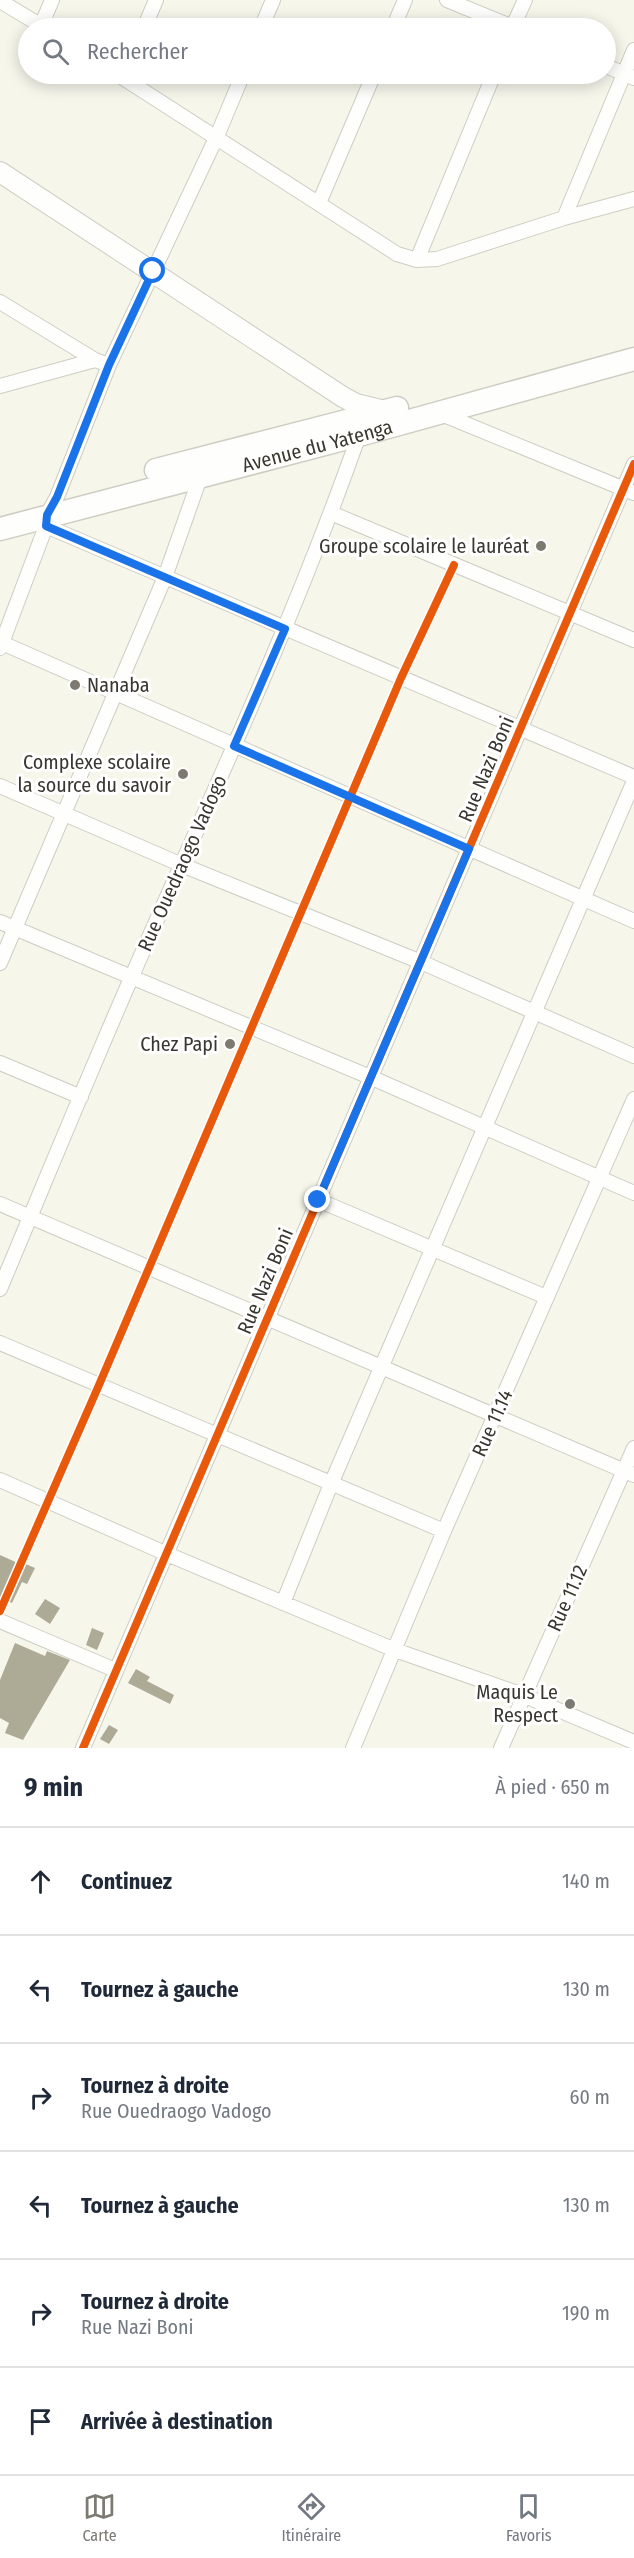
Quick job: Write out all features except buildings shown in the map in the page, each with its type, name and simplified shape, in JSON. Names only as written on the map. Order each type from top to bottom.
[{"type":"main road","name":"Avenue du Yatenga","points":[[0,529],[338,423],[634,346]]},
{"type":"main road","name":"Avenue du Yatenga","points":[[0,513],[50,513],[359,435],[634,359]]},
{"type":"street","points":[[46,18],[52,0]]},
{"type":"street","points":[[148,18],[156,0]]},
{"type":"street","points":[[265,18],[273,0]]},
{"type":"street","points":[[397,18],[405,0]]},
{"type":"street","points":[[447,0],[489,18]]},
{"type":"street","points":[[517,18],[525,0]]},
{"type":"street","points":[[0,1],[28,18]]},
{"type":"street","points":[[564,218],[629,76],[634,50]]},
{"type":"street","points":[[136,84],[397,254],[417,260],[437,259],[564,218],[634,199]]},
{"type":"street","points":[[239,84],[217,136],[109,365],[1,645],[634,921]]},
{"type":"street","points":[[319,203],[370,84]]},
{"type":"street","points":[[417,260],[490,84]]},
{"type":"street","points":[[0,172],[343,397],[356,404],[385,411]]},
{"type":"street","points":[[0,302],[95,360],[109,365]]},
{"type":"street","points":[[0,386],[95,360]]},
{"type":"street","points":[[338,423],[348,411],[349,405],[343,397]]},
{"type":"street","points":[[437,412],[629,491]]},
{"type":"street","name":"Rue Ouedraogo Vadogo","points":[[0,1289],[132,976],[285,629],[359,435]]},
{"type":"street","name":"Rue Nazi Boni","points":[[83,1748],[570,613],[629,491],[634,464]]},
{"type":"street","points":[[0,963],[165,577],[201,475]]},
{"type":"street","points":[[50,513],[165,577],[634,779],[282,1603]]},
{"type":"street","points":[[331,513],[634,640]]},
{"type":"street","points":[[0,786],[182,865],[421,962],[634,1056]]},
{"type":"street","points":[[0,922],[370,1077],[634,1193]]},
{"type":"street","points":[[0,1063],[81,1097]]},
{"type":"street","name":"Rue 11.14","points":[[352,1748],[444,1531],[634,1099]]},
{"type":"street","points":[[318,1200],[546,1297]]},
{"type":"street","points":[[0,1204],[629,1473]]},
{"type":"street","points":[[0,1343],[444,1531]]},
{"type":"street","name":"Rue 11.12","points":[[501,1748],[523,1695],[629,1473],[634,1448]]},
{"type":"street","points":[[0,1480],[166,1554],[394,1650],[523,1695],[634,1742]]},
{"type":"street","points":[[0,1621],[115,1670]]},
{"type":"cycle path","points":[[83,1748],[634,464]]},
{"type":"cycle path","points":[[0,1611],[401,678],[454,565]]},
{"type":"place","name":"Groupe scolaire le lauréat","points":[[541,546]]},
{"type":"place","name":"Nanaba","points":[[75,685]]},
{"type":"place","name":"Complexe scolaire la source du savoir","points":[[183,774]]},
{"type":"place","name":"Chez Papi","points":[[230,1044]]},
{"type":"place","name":"Maquis Le Respect","points":[[570,1704]]},
{"type":"route","points":[[153,271],[109,365],[57,497],[47,515],[46,526],[285,629],[234,746],[469,849],[318,1200]]}]
